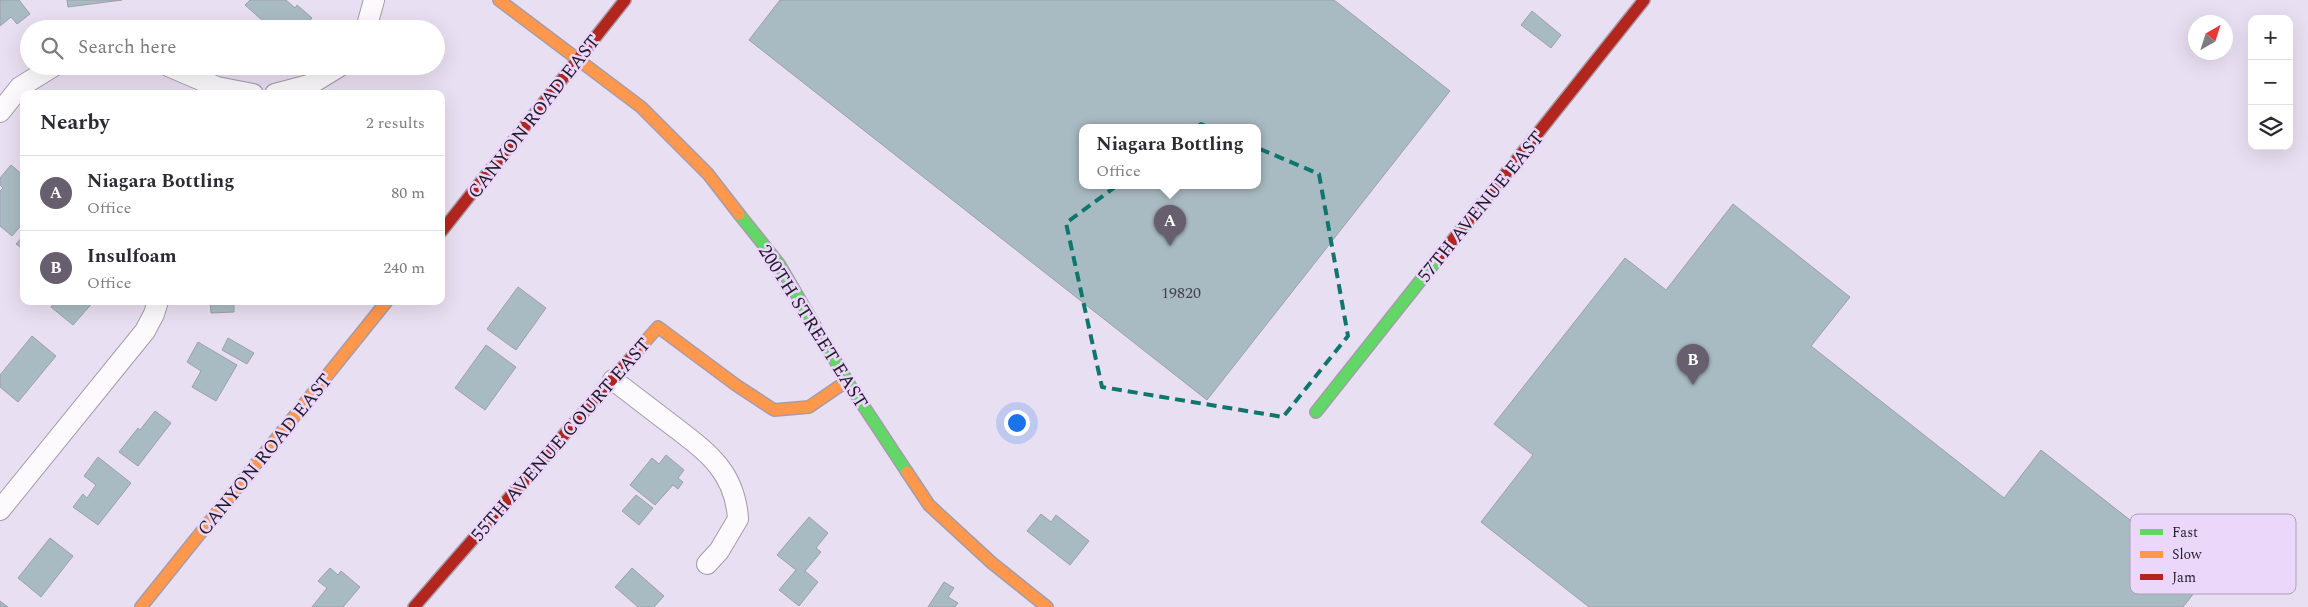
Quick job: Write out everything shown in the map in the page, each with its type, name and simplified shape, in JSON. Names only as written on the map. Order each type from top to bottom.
[{"type":"street","points":[[368,20],[374,0]]},
{"type":"street","name":"200TH STREET EAST","points":[[499,0],[579,58],[641,107],[708,174],[779,264],[847,381],[929,505],[992,563],[1047,607]]},
{"type":"street","name":"CANYON ROAD EAST","points":[[445,227],[625,0]]},
{"type":"street","name":"57TH AVENUE EAST","points":[[1316,412],[1644,0]]},
{"type":"street","points":[[24,90],[43,75]]},
{"type":"street","points":[[189,75],[217,87],[232,90]]},
{"type":"street","points":[[290,90],[309,85],[325,75]]},
{"type":"street","points":[[0,112],[20,94]]},
{"type":"street","points":[[0,510],[145,330],[157,305]]},
{"type":"street","name":"CANYON ROAD EAST","points":[[141,607],[384,305]]},
{"type":"street","name":"55TH AVENUE COURT EAST","points":[[414,607],[658,327],[736,385],[774,410],[809,407],[847,381]]},
{"type":"street","points":[[613,380],[710,454],[727,477],[734,492],[738,519],[719,551],[707,564]]},
{"type":"highlighted area","points":[[1201,124],[1319,174],[1348,336],[1283,417],[1102,387],[1066,223]]},
{"type":"building","points":[[0,0],[19,0],[30,14],[17,24],[11,17],[0,26]]},
{"type":"building","points":[[67,0],[122,0],[68,7]]},
{"type":"building","points":[[250,0],[286,0],[295,8],[297,5],[312,18],[310,20],[262,20],[245,5]]},
{"type":"building","points":[[780,0],[1334,0],[1450,91],[1207,400],[749,40]]},
{"type":"building","points":[[1532,11],[1561,35],[1551,48],[1521,25]]},
{"type":"building","points":[[11,165],[20,173],[20,227],[12,236],[0,226],[0,191],[3,188],[0,185],[0,178]]},
{"type":"building","points":[[1733,204],[1850,297],[1811,346],[2004,498],[2041,450],[2130,520],[2130,594],[2193,594],[2183,607],[1589,607],[1481,522],[1533,455],[1494,424],[1625,258],[1666,290]]},
{"type":"building","points":[[518,287],[546,308],[516,350],[487,329]]},
{"type":"building","points":[[53,305],[90,305],[73,325],[51,307]]},
{"type":"building","points":[[210,305],[234,305],[234,312],[211,313]]},
{"type":"building","points":[[32,336],[56,356],[18,402],[0,387],[0,375]]},
{"type":"building","points":[[228,338],[254,353],[247,364],[222,350]]},
{"type":"building","points":[[198,342],[237,365],[216,401],[192,387],[201,371],[187,362]]},
{"type":"building","points":[[486,345],[516,367],[485,410],[455,388]]},
{"type":"building","points":[[155,411],[171,423],[138,466],[119,452],[138,428],[140,430]]},
{"type":"building","points":[[666,455],[684,470],[678,478],[683,482],[678,489],[673,485],[655,505],[630,485],[652,458],[659,464]]},
{"type":"building","points":[[98,457],[131,483],[98,525],[73,507],[83,494],[87,498],[96,485],[84,476]]},
{"type":"building","points":[[636,495],[653,508],[639,525],[622,511]]},
{"type":"building","points":[[1041,514],[1051,522],[1056,515],[1089,541],[1070,565],[1027,531]]},
{"type":"building","points":[[809,517],[828,533],[816,548],[821,552],[805,571],[818,582],[799,606],[779,590],[796,570],[777,555]]},
{"type":"building","points":[[50,538],[73,556],[41,597],[18,578]]},
{"type":"building","points":[[330,568],[338,575],[341,571],[360,587],[343,607],[312,607],[327,588],[318,581]]},
{"type":"building","points":[[632,568],[664,596],[654,607],[638,607],[615,587]]},
{"type":"building","points":[[944,582],[954,588],[948,597],[958,603],[955,607],[928,607]]},
{"type":"building","points":[[0,601],[8,607],[0,607]]},
{"type":"traffic: fast","points":[[739,214],[779,264],[847,381],[907,472]]},
{"type":"traffic: fast","points":[[1316,412],[1440,256]]},
{"type":"traffic: slow","points":[[499,0],[641,107],[708,174],[739,214]]},
{"type":"traffic: slow","points":[[141,607],[384,305]]},
{"type":"traffic: slow","points":[[636,352],[658,327],[736,385],[774,410],[809,407],[847,381]]},
{"type":"traffic: slow","points":[[907,472],[929,505],[992,563],[1047,607]]},
{"type":"traffic: jam","points":[[445,227],[625,0]]},
{"type":"traffic: jam","points":[[1440,256],[1644,0]]},
{"type":"traffic: jam","points":[[414,607],[636,352]]},
{"type":"place","name":"Niagara Bottling","points":[[1170,246]]},
{"type":"place","name":"Insulfoam","points":[[1693,385]]}]
